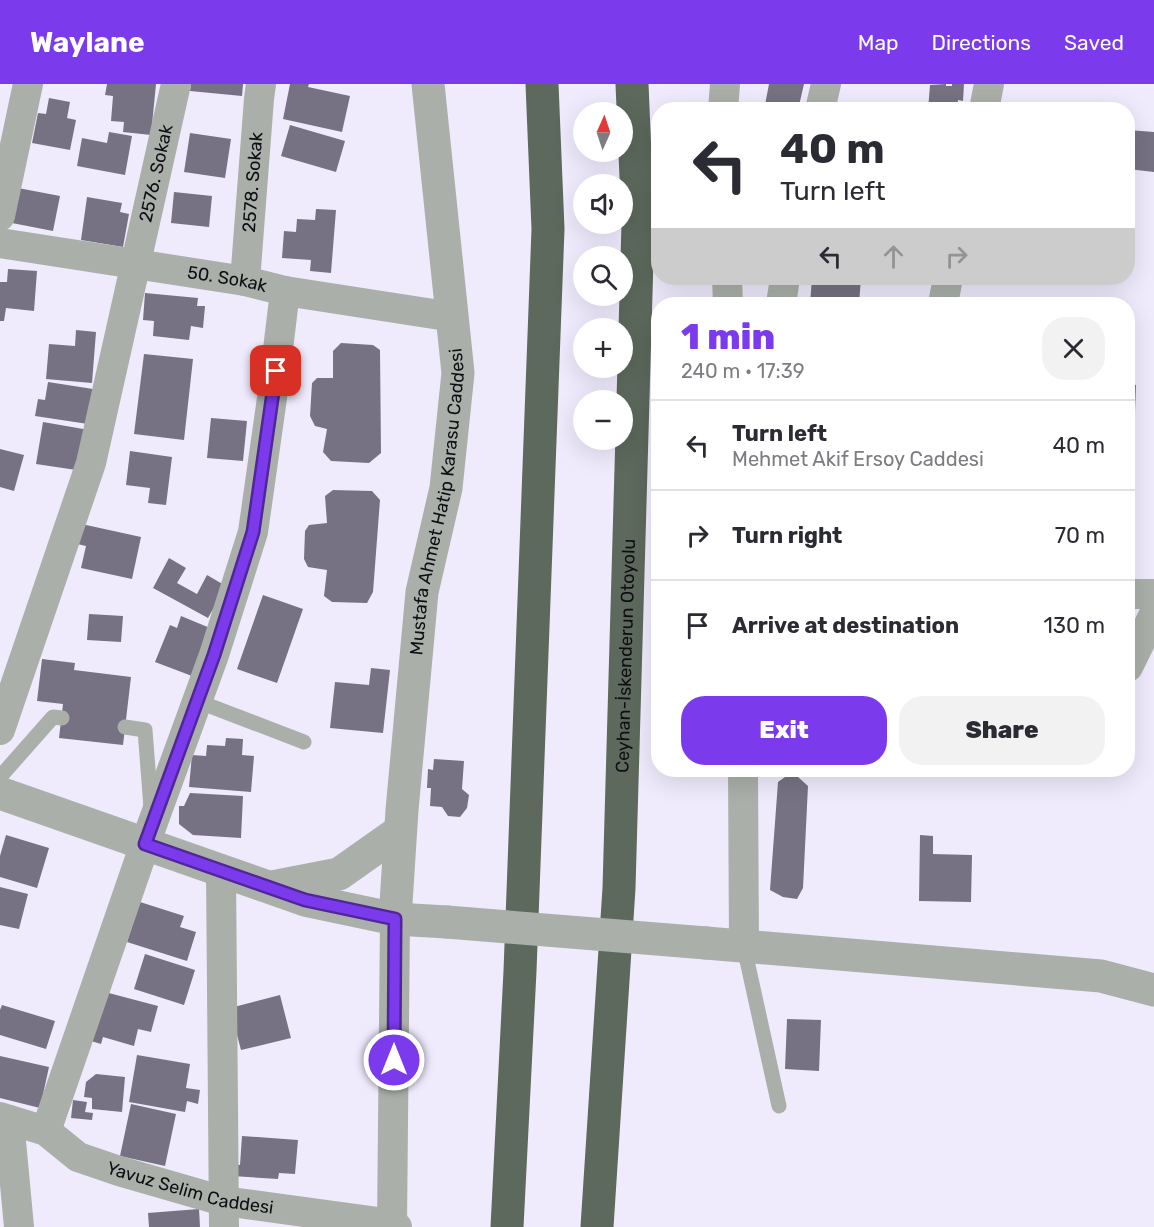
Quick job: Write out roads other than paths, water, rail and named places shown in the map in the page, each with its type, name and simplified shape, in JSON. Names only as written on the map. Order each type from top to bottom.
[{"type":"highway","points":[[507,1227],[520,971],[548,229],[542,84]]},
{"type":"highway","name":"Ceyhan-İskenderun Otoyolu","points":[[597,1227],[620,864],[638,224],[632,84]]},
{"type":"street","points":[[0,216],[28,84]]},
{"type":"street","name":"2576. Sokak","points":[[0,729],[91,463],[176,84]]},
{"type":"street","name":"2578. Sokak","points":[[245,281],[261,84]]},
{"type":"street","name":"Mustafa Ahmet Hatip Karasu Caddesi","points":[[395,919],[400,831],[422,592],[446,488],[458,373],[428,84]]},
{"type":"street","points":[[724,102],[725,84]]},
{"type":"street","points":[[822,102],[826,84]]},
{"type":"street","points":[[986,102],[989,84]]},
{"type":"street","name":"50. Sokak","points":[[0,243],[245,281],[285,291],[453,317]]},
{"type":"street","points":[[46,1131],[149,833],[214,655],[253,532],[285,291]]},
{"type":"street","points":[[1135,594],[1154,594]]},
{"type":"street","points":[[1135,653],[1154,614]]},
{"type":"street","points":[[743,777],[744,946]]},
{"type":"street","points":[[0,794],[149,833],[221,870],[305,900],[395,919],[1101,976],[1154,990]]},
{"type":"street","points":[[271,888],[339,874],[400,831]]},
{"type":"street","points":[[221,870],[224,1214]]},
{"type":"street","points":[[394,1226],[395,919]]},
{"type":"street","points":[[5,1119],[19,1227]]},
{"type":"street","name":"Yavuz Selim Caddesi","points":[[5,1119],[46,1131],[78,1157],[119,1171],[224,1214],[394,1226]]},
{"type":"lane","points":[[197,701],[304,742]]},
{"type":"lane","points":[[0,777],[53,717],[62,718]]},
{"type":"lane","points":[[125,727],[145,729],[149,833]]},
{"type":"lane","points":[[744,946],[779,1106]]}]
